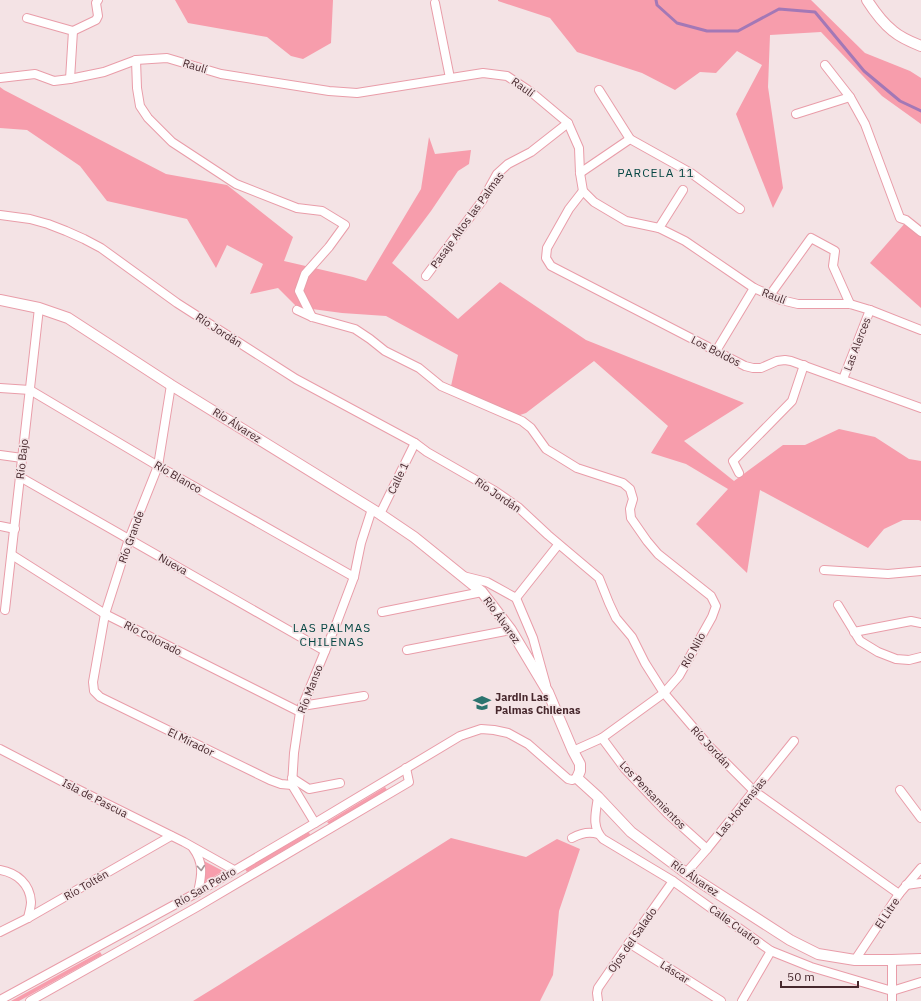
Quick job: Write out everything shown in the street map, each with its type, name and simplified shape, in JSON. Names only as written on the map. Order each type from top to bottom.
[{"type":"street","points":[[27,18],[73,31],[96,20],[98,16],[96,3],[98,0]]},
{"type":"street","points":[[866,0],[893,31],[903,38],[921,46]]},
{"type":"street","points":[[435,3],[450,78]]},
{"type":"street","points":[[70,79],[73,31]]},
{"type":"street","name":"Raulí","points":[[0,78],[35,74],[54,81],[104,72],[136,60],[167,58],[221,74],[329,91],[357,92],[483,73],[507,76],[531,92],[568,123],[579,148],[580,173],[583,191],[594,202],[626,221],[659,228],[685,241],[754,288],[781,300],[798,304],[850,304],[870,310],[921,330]]},
{"type":"street","points":[[136,60],[137,88],[140,106],[148,118],[172,142],[236,184],[297,208],[322,211],[344,224],[329,248],[305,274],[299,291],[312,317]]},
{"type":"street","points":[[825,65],[850,97],[865,124],[900,218],[906,220],[921,232]]},
{"type":"street","points":[[599,90],[630,139],[691,173],[740,208]]},
{"type":"street","points":[[796,114],[850,97]]},
{"type":"street","name":"Pasaje Altos las Palmas","points":[[426,276],[482,201],[497,174],[508,164],[531,152],[568,123]]},
{"type":"street","points":[[580,173],[630,139]]},
{"type":"street","points":[[659,228],[684,190]]},
{"type":"street","name":"Los Boldos","points":[[583,191],[569,209],[547,248],[546,258],[551,266],[745,366],[762,368],[777,361],[791,361],[921,408]]},
{"type":"street","name":"Río Jordán","points":[[0,215],[48,224],[101,248],[176,303],[296,379],[415,443],[495,491],[518,507],[558,545],[598,578],[616,618],[632,637],[645,663],[664,693],[710,747],[754,792],[899,894]]},
{"type":"street","points":[[770,295],[811,238],[835,251],[833,266],[850,304]]},
{"type":"street","points":[[716,351],[754,288]]},
{"type":"street","name":"Río Álvarez","points":[[0,300],[39,308],[68,318],[171,385],[414,537],[482,592],[511,630],[548,692]]},
{"type":"street","name":"Río Bajo","points":[[5,610],[39,308]]},
{"type":"street","points":[[297,310],[312,317]]},
{"type":"street","name":"Las Alerces","points":[[843,379],[870,310]]},
{"type":"street","name":"Río Nilo","points":[[312,317],[355,329],[385,351],[419,368],[441,386],[522,420],[531,428],[546,448],[577,468],[623,483],[630,489],[633,499],[630,509],[631,518],[638,529],[658,554],[711,596],[716,606],[712,617],[678,676],[664,693],[602,738],[573,751]]},
{"type":"street","points":[[739,473],[732,461],[792,402],[804,365]]},
{"type":"street","name":"Río Grande","points":[[94,691],[93,682],[105,614],[129,539],[158,466],[171,385]]},
{"type":"street","name":"Río Blanco","points":[[0,388],[30,390],[158,466],[354,577]]},
{"type":"street","name":"Calle 1","points":[[376,512],[415,443]]},
{"type":"street","points":[[0,456],[22,458]]},
{"type":"street","name":"Nueva","points":[[20,477],[325,651]]},
{"type":"street","name":"Río Manso","points":[[292,782],[294,753],[301,709],[338,622],[354,577],[361,543],[376,512]]},
{"type":"street","points":[[0,526],[15,529]]},
{"type":"street","points":[[516,598],[558,545]]},
{"type":"street","name":"Río Colorado","points":[[12,555],[105,614],[301,709]]},
{"type":"street","points":[[824,570],[888,574],[921,571]]},
{"type":"street","name":"Río Álvarez","points":[[461,576],[487,582],[516,598],[533,638],[548,692],[580,764],[580,771],[577,778],[598,797],[631,832],[686,873],[790,940],[818,954],[855,960],[921,959]]},
{"type":"street","points":[[382,612],[482,592]]},
{"type":"street","points":[[838,606],[860,641],[878,652],[896,659],[909,660],[921,657]]},
{"type":"street","points":[[854,632],[912,621],[921,623]]},
{"type":"street","points":[[406,650],[511,630]]},
{"type":"street","name":"El Mirador","points":[[94,691],[100,697],[270,780],[281,784],[292,782]]},
{"type":"street","points":[[301,709],[364,696]]},
{"type":"street","name":"Río San Pedro","points":[[0,1000],[194,894],[460,736],[481,729],[508,733],[528,744],[568,779],[572,780],[577,778]]},
{"type":"street","name":"Los Pensamientos","points":[[602,738],[625,769],[668,814],[707,849]]},
{"type":"street","name":"Las Hortensias","points":[[686,873],[754,792],[794,741]]},
{"type":"street","name":"Isla de Pascua","points":[[0,749],[191,846],[234,870]]},
{"type":"street","name":"Río San Pedro","points":[[30,1001],[197,907],[409,782],[406,768]]},
{"type":"street","points":[[292,782],[309,789],[340,783]]},
{"type":"street","points":[[292,782],[315,823]]},
{"type":"street","points":[[900,790],[921,818]]},
{"type":"street","points":[[572,838],[585,833],[598,834],[595,820],[598,797]]},
{"type":"street","name":"Calle Cuatro","points":[[598,834],[603,839],[673,880],[771,951],[811,967],[892,991]]},
{"type":"street","name":"Río Toltén","points":[[0,932],[28,918],[171,836]]},
{"type":"street","points":[[191,846],[197,854],[201,864],[201,879],[194,894],[197,907]]},
{"type":"street","name":"El Litre","points":[[855,960],[899,894],[921,868]]},
{"type":"street","points":[[0,870],[12,873],[22,880],[29,890],[31,903],[28,918]]},
{"type":"street","name":"Ojos del Salado","points":[[598,1001],[598,988],[673,880]]},
{"type":"street","points":[[906,885],[921,883]]},
{"type":"street","name":"Láscar","points":[[629,943],[721,1001]]},
{"type":"street","points":[[742,1001],[771,951]]},
{"type":"street","points":[[892,960],[892,1001]]},
{"type":"street","points":[[892,991],[921,982]]},
{"type":"shaded area","points":[[175,0],[333,0],[331,43],[303,59],[291,56],[267,37],[188,23]]},
{"type":"shaded area","points":[[498,0],[811,0],[865,53],[910,71],[921,78],[921,124],[882,96],[821,32],[770,35],[768,87],[783,188],[773,208],[736,114],[762,65],[737,51],[716,73],[700,72],[675,90],[642,73],[577,52],[550,18]]},
{"type":"shaded area","points":[[0,87],[166,174],[227,185],[293,237],[284,261],[366,281],[421,189],[429,137],[435,154],[471,150],[469,164],[458,171],[431,211],[392,263],[458,319],[500,282],[586,340],[744,403],[684,441],[734,481],[783,445],[805,445],[839,429],[875,437],[909,459],[921,461],[921,521],[903,520],[884,529],[868,548],[760,490],[747,573],[696,524],[728,489],[686,464],[651,453],[668,426],[594,361],[526,413],[517,416],[451,386],[458,355],[386,316],[342,313],[297,307],[278,288],[250,294],[263,264],[227,245],[216,268],[187,219],[107,201],[80,166],[27,130],[0,128]]},
{"type":"shaded area","points":[[906,222],[921,235],[921,308],[870,263]]},
{"type":"shaded area","points":[[385,787],[387,790],[329,824],[327,822]]},
{"type":"shaded area","points":[[309,832],[310,835],[247,872],[245,869]]},
{"type":"shaded area","points":[[451,838],[526,857],[557,839],[580,849],[559,911],[553,975],[540,1001],[193,1001],[219,985]]},
{"type":"shaded area","points":[[204,861],[223,871],[205,882]]},
{"type":"shaded area","points":[[100,952],[102,955],[19,1001],[11,1001]]},
{"type":"waterway","points":[[656,0],[657,5],[677,23],[707,31],[738,31],[779,9],[815,12],[864,71],[900,101],[921,111]]},
{"type":"place","name":"Jardin Las Palmas Chilenas","points":[[482,703]]},
{"type":"district","name":"PARCELA 11","points":[[656,173]]},
{"type":"district","name":"LAS PALMAS CHILENAS","points":[[332,635]]}]
